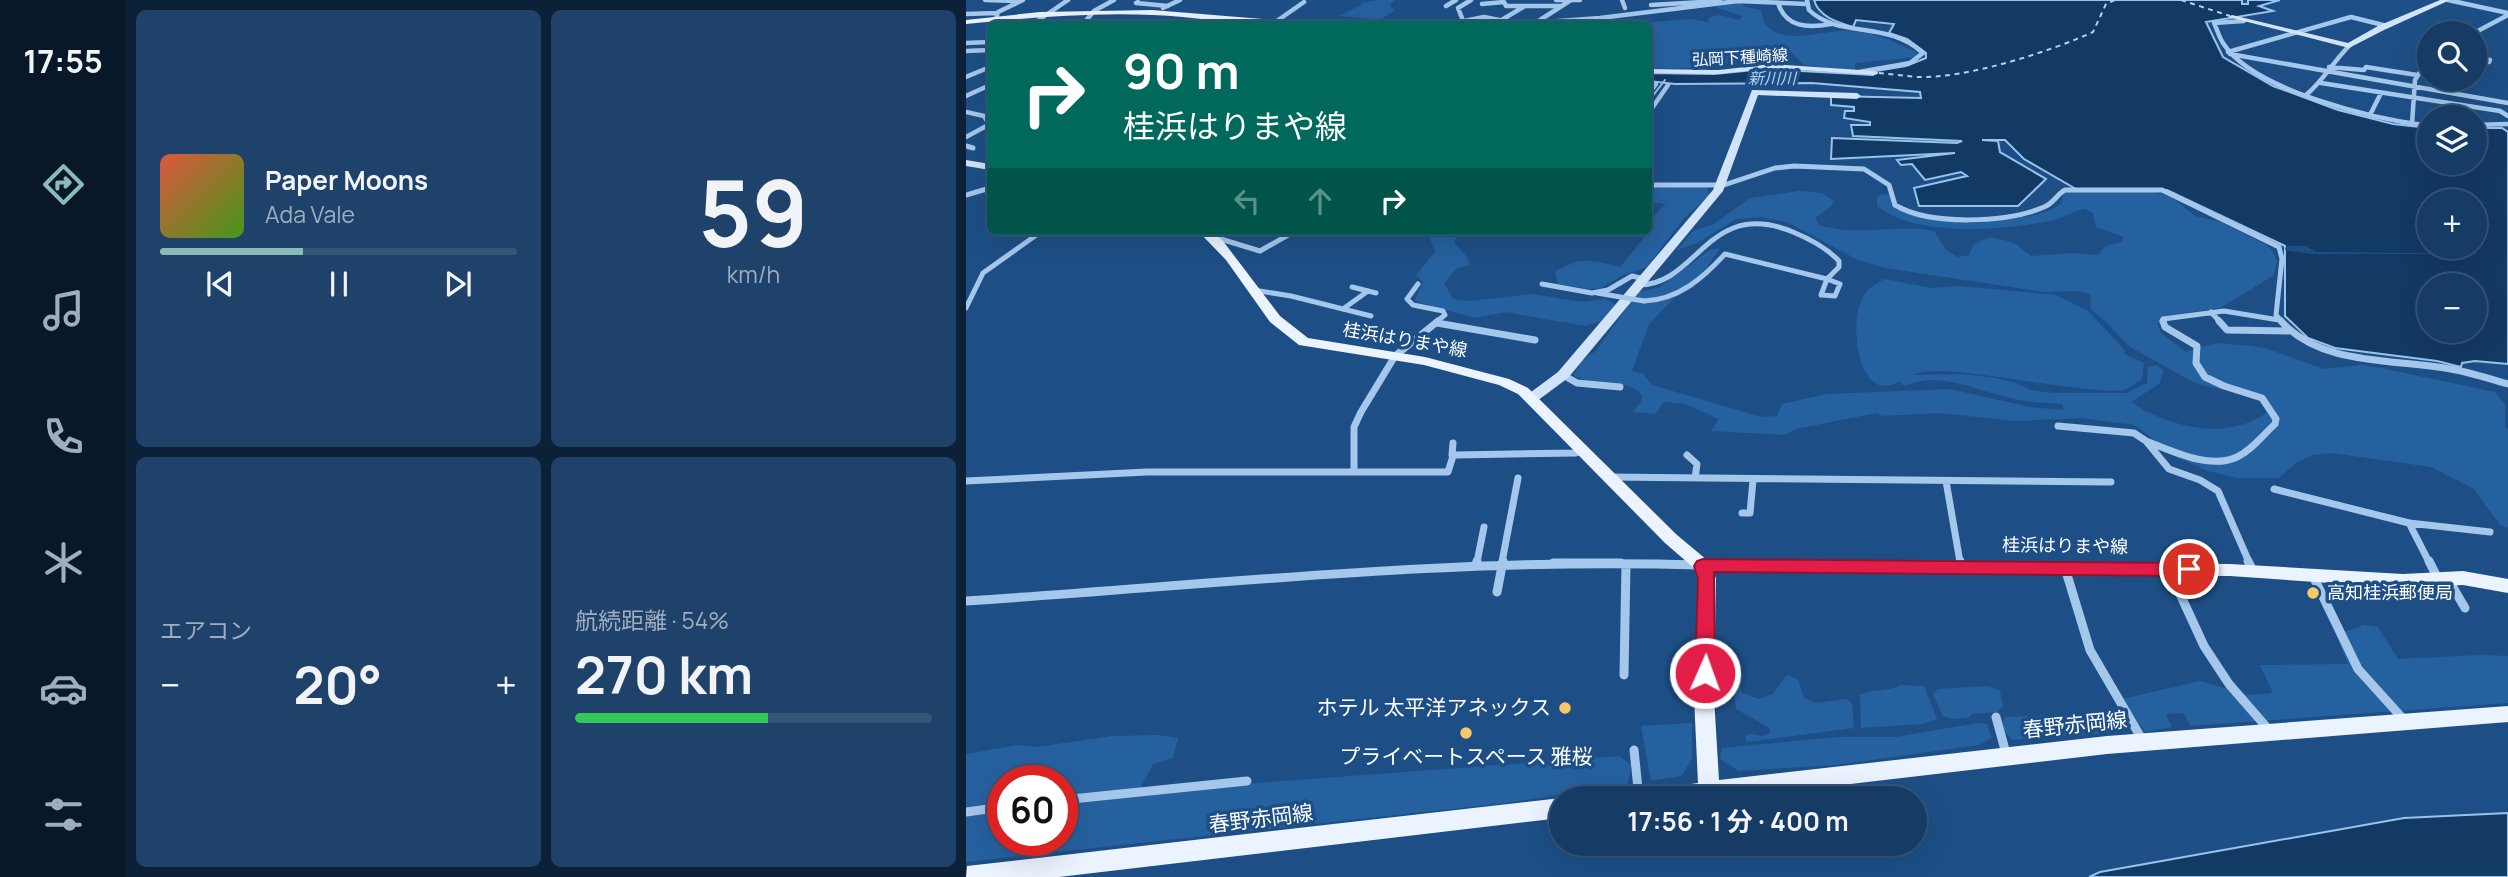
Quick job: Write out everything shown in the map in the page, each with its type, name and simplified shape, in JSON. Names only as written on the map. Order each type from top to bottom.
[{"type":"main road","points":[[966,22],[996,16],[1156,12],[1253,21]]},
{"type":"main road","name":"桂浜はりまや線","points":[[1209,235],[1225,248],[1286,334],[1304,342],[1425,361],[1504,382],[1532,398],[1581,450],[1703,566],[1961,566],[2253,571],[2403,581],[2443,579],[2503,585]]},
{"type":"main road","points":[[1703,566],[1707,579],[1704,697],[1709,786]]},
{"type":"main road","name":"春野赤岡線","points":[[1753,786],[2143,742],[2508,714]]},
{"type":"main road","name":"春野赤岡線","points":[[967,877],[1549,809]]},
{"type":"street","points":[[985,0],[1021,1]]},
{"type":"street","points":[[1036,21],[1068,0]]},
{"type":"street","points":[[1085,21],[1091,13],[1114,0]]},
{"type":"street","points":[[1156,12],[1181,0]]},
{"type":"street","points":[[1446,6],[1456,0]]},
{"type":"street","points":[[1462,18],[1458,8],[1471,0]]},
{"type":"street","points":[[1556,0],[1580,0]]},
{"type":"street","points":[[1541,21],[1571,0]]},
{"type":"street","points":[[1622,0],[1625,8]]},
{"type":"street","points":[[2306,94],[2321,83],[2327,69],[2340,52],[2349,46],[2447,0],[2508,14]]},
{"type":"street","points":[[2479,6],[2491,0]]},
{"type":"street","points":[[966,14],[996,16],[1021,1]]},
{"type":"street","points":[[1664,11],[1680,1]]},
{"type":"street","points":[[1651,5],[1680,1],[1725,1]]},
{"type":"street","points":[[1551,21],[1738,1],[1806,2],[1812,14],[1834,23],[1892,34],[1923,52],[1919,59],[1907,64],[1859,72]]},
{"type":"street","points":[[1138,2],[1168,6]]},
{"type":"street","points":[[1277,21],[1304,2]]},
{"type":"street","points":[[1482,4],[1504,2],[1506,6],[1561,6]]},
{"type":"street","points":[[1776,2],[1782,14],[1796,25],[1809,29],[1834,23]]},
{"type":"street","points":[[1504,20],[1526,6]]},
{"type":"street","points":[[2487,26],[2508,14]]},
{"type":"street","points":[[2232,17],[2349,46]]},
{"type":"street","points":[[2229,53],[2351,17],[2387,26]]},
{"type":"street","points":[[1457,21],[1462,18],[1508,21]]},
{"type":"street","points":[[2244,21],[2214,23],[2215,33],[2229,53],[2274,81],[2370,115],[2417,124]]},
{"type":"street","points":[[966,43],[987,42]]},
{"type":"street","points":[[966,51],[987,50]]},
{"type":"street","points":[[2229,53],[2508,103]]},
{"type":"street","points":[[2487,59],[2489,62]]},
{"type":"street","name":"弘岡下種崎線","points":[[1652,71],[1708,72],[1772,66],[1875,73]]},
{"type":"street","points":[[2327,69],[2364,70],[2366,67],[2417,75],[2413,87],[2412,124]]},
{"type":"street","points":[[966,77],[987,68]]},
{"type":"street","points":[[979,72],[987,73]]},
{"type":"street","points":[[2321,83],[2500,111],[2508,116]]},
{"type":"street","points":[[1652,108],[1668,85]]},
{"type":"street","points":[[966,96],[987,86]]},
{"type":"street","points":[[1532,398],[1563,375],[1718,191],[1755,92],[1857,96]]},
{"type":"street","points":[[2370,115],[2381,93]]},
{"type":"street","points":[[966,112],[987,116]]},
{"type":"street","points":[[2487,125],[2508,124]]},
{"type":"street","points":[[966,137],[987,126]]},
{"type":"street","points":[[968,165],[987,167]]},
{"type":"street","points":[[1652,185],[1719,186],[1781,167],[1858,168],[1873,173],[1889,185],[1892,201],[1906,211],[1934,217],[1975,219],[2010,216],[2049,206],[2057,194],[2065,190],[2162,190],[2279,247],[2282,259],[2276,309],[2279,320]]},
{"type":"street","points":[[966,195],[987,189]]},
{"type":"street","points":[[1542,284],[1580,293],[1597,293],[1644,301],[1661,300],[1685,290],[1710,271],[1725,254],[1827,279],[1839,267],[1839,261],[1831,253],[1781,225],[1753,221],[1741,224],[1708,242],[1660,282],[1642,282],[1632,276],[1597,293]]},
{"type":"street","points":[[966,308],[983,273],[1036,235]]},
{"type":"street","points":[[1213,235],[1260,251],[1288,235]]},
{"type":"street","points":[[1354,470],[1357,421],[1395,356],[1445,315],[1443,311],[1413,305],[1407,299],[1418,284]]},
{"type":"street","points":[[1352,287],[1376,293]]},
{"type":"street","points":[[1254,290],[1371,316]]},
{"type":"street","points":[[1343,309],[1368,290]]},
{"type":"street","points":[[2211,312],[2227,330],[2292,331]]},
{"type":"street","points":[[2058,426],[2133,433],[2146,441],[2204,460],[2224,461],[2236,458],[2275,424],[2273,413],[2262,398],[2224,388],[2208,379],[2198,368],[2197,346],[2165,327],[2162,321],[2173,316],[2211,312],[2235,312],[2279,320],[2303,339],[2334,352],[2442,367],[2508,384]]},
{"type":"street","points":[[1437,323],[1535,340]]},
{"type":"street","points":[[1563,375],[1577,383],[1620,387]]},
{"type":"street","points":[[2146,441],[2169,469],[2200,480],[2218,491],[2253,571]]},
{"type":"street","points":[[966,481],[1083,472],[1448,472],[1453,456],[1453,443]]},
{"type":"street","points":[[1453,456],[1576,453],[1581,450]]},
{"type":"street","points":[[1687,455],[1697,464],[1695,478]]},
{"type":"street","points":[[1609,477],[2111,482]]},
{"type":"street","points":[[1496,592],[1518,478]]},
{"type":"street","points":[[1742,513],[1750,513],[1753,480]]},
{"type":"street","points":[[1946,481],[1961,566]]},
{"type":"street","points":[[2274,489],[2409,523],[2490,532]]},
{"type":"street","points":[[2409,523],[2443,579],[2465,608]]},
{"type":"street","points":[[1476,565],[1483,527]]},
{"type":"street","points":[[966,601],[1360,570],[1502,564],[1703,566]]},
{"type":"street","points":[[1624,675],[1626,564]]},
{"type":"street","points":[[2064,567],[2087,633],[2090,650],[2143,742]]},
{"type":"street","points":[[2168,569],[2204,646],[2228,684],[2270,732]]},
{"type":"street","points":[[2312,576],[2358,669],[2406,722]]},
{"type":"street","points":[[1996,717],[2007,757]]},
{"type":"street","points":[[1634,750],[1638,786]]},
{"type":"street","points":[[1078,798],[1247,781]]},
{"type":"street","points":[[966,812],[987,809]]},
{"type":"shaded area","points":[[1394,0],[1390,5],[1394,11],[1380,20],[1339,16],[1361,3]]},
{"type":"shaded area","points":[[1738,1],[1746,7],[1761,10],[1766,25],[1784,35],[1861,32],[1891,41],[1916,52],[1918,57],[1855,63],[1855,71],[1804,65],[1792,53],[1781,50],[1702,68],[1652,69],[1652,22],[1691,19],[1708,22],[1709,18],[1718,15],[1739,20],[1742,16],[1715,7]]},
{"type":"shaded area","points":[[1652,187],[1707,188],[1710,195],[1684,218],[1647,267],[1623,275],[1601,288],[1588,289],[1558,284],[1555,272],[1572,263],[1593,261],[1620,267],[1646,235],[1652,235],[1652,221],[1665,204],[1652,202]]},
{"type":"shaded area","points":[[1799,191],[1822,193],[1834,201],[1815,218],[1819,225],[1847,230],[1934,231],[1946,250],[1958,257],[1969,255],[1973,245],[1990,237],[2014,243],[2031,256],[2072,253],[2098,255],[2106,246],[2122,242],[2124,237],[2096,227],[2093,213],[2085,209],[2054,220],[2030,224],[1961,229],[1914,223],[1894,216],[1877,206],[1877,197],[1881,194],[1890,195],[1900,207],[1914,212],[1984,220],[2032,216],[2050,210],[2062,202],[2064,192],[2155,192],[2171,197],[2195,216],[2221,222],[2266,245],[2272,250],[2277,262],[2273,276],[2220,308],[2165,316],[2157,323],[2161,333],[2186,352],[2216,343],[2251,346],[2268,349],[2324,369],[2361,365],[2495,392],[2505,405],[2505,427],[2508,429],[2508,528],[2500,525],[2474,489],[2431,467],[2332,453],[2312,455],[2297,462],[2279,478],[2237,478],[2208,471],[2165,452],[2134,425],[2081,418],[2016,421],[1940,413],[1883,416],[1876,413],[1796,429],[1784,435],[1711,431],[1719,419],[1685,404],[1664,402],[1655,414],[1633,412],[1641,402],[1642,395],[1635,389],[1618,383],[1581,379],[1573,375],[1583,360],[1596,351],[1638,292],[1660,287],[1710,250],[1720,248],[1705,270],[1693,280],[1695,287],[1674,298],[1649,324],[1632,371],[1643,374],[1652,385],[1761,417],[1777,416],[1782,404],[1827,394],[1950,389],[2030,407],[2064,410],[2062,404],[2021,400],[1943,381],[1930,380],[1905,386],[1899,382],[1885,386],[1873,382],[1859,355],[1857,320],[1866,292],[1884,279],[1932,288],[1960,286],[2056,295],[2087,310],[2125,350],[2124,354],[2144,363],[2142,379],[2123,390],[2076,388],[1949,371],[1927,371],[1913,375],[1961,374],[1996,378],[2031,390],[2053,393],[2126,393],[2147,383],[2148,367],[2155,365],[2164,370],[2159,384],[2131,402],[2164,419],[2182,425],[2219,429],[2255,420],[2271,409],[2263,398],[2197,384],[2130,347],[2091,310],[2090,294],[2079,291],[2044,292],[1885,268],[1858,260],[1789,223],[1762,217],[1736,219],[1697,243],[1677,250],[1693,231],[1714,224],[1750,198]]},
{"type":"shaded area","points":[[1424,235],[1458,235],[1454,242],[1470,265],[1457,268],[1444,283],[1453,299],[1470,301],[1532,294],[1583,302],[1605,299],[1616,305],[1601,321],[1585,326],[1506,312],[1475,318],[1421,303],[1415,300],[1423,282],[1416,275],[1435,252],[1430,238]]},
{"type":"shaded area","points":[[2364,625],[2378,627],[2398,659],[2508,656],[2508,703],[2190,726],[2184,713],[2166,714],[2172,727],[2145,732],[2122,699],[2200,681],[2249,695],[2273,693],[2260,665],[2348,664],[2336,635]]},
{"type":"shaded area","points":[[1731,668],[1742,671],[1742,693],[1759,699],[1773,694],[1787,675],[1798,679],[1804,698],[1815,703],[1847,699],[1852,704],[1854,728],[1747,742],[1745,737],[1749,734],[1763,736],[1770,733],[1770,728],[1736,709]]},
{"type":"shaded area","points":[[1900,685],[1924,686],[1937,719],[1923,724],[1861,728],[1860,695]]},
{"type":"shaded area","points":[[1988,686],[2000,691],[2003,706],[1998,712],[1972,714],[1968,718],[1953,719],[1943,716],[1933,694],[1938,689]]},
{"type":"shaded area","points":[[2118,713],[2125,721],[2125,732],[2012,740],[2000,727],[2005,717]]},
{"type":"shaded area","points":[[1692,723],[1692,759],[1681,776],[1651,781],[1641,726]]},
{"type":"shaded area","points":[[1977,723],[1987,724],[1992,738],[1979,745],[1836,765],[1739,771],[1720,759],[1722,748],[1838,737],[1896,737]]},
{"type":"shaded area","points":[[1157,735],[1178,738],[1173,758],[1153,764],[1138,792],[1619,756],[1631,765],[1628,784],[1549,786],[1549,796],[1506,803],[1078,850],[1078,765],[987,765],[987,856],[1021,856],[966,862],[966,754],[1019,745],[1037,747],[1112,736]]},
{"type":"water","name":"新川川","points":[[1814,0],[2242,0],[2242,4],[2248,4],[2248,0],[2280,0],[2259,6],[2273,11],[2206,22],[2223,57],[2273,86],[2338,110],[2393,124],[2417,127],[2417,175],[2487,175],[2487,128],[2502,128],[2508,132],[2508,364],[2475,361],[2462,363],[2461,367],[2437,361],[2335,348],[2308,338],[2285,316],[2285,246],[2167,190],[2076,189],[2024,159],[2005,140],[1982,140],[1998,141],[2000,152],[2046,179],[2018,206],[1919,206],[1914,188],[1967,176],[1961,172],[1925,180],[1912,164],[1901,165],[1897,160],[1955,153],[1831,159],[1832,138],[1957,143],[1962,141],[1853,136],[1851,125],[1870,125],[1870,122],[1844,118],[1845,111],[1854,111],[1854,107],[1831,105],[1831,96],[1921,98],[1920,92],[1812,83],[1675,84],[1652,81],[1652,73],[1714,74],[1764,69],[1873,75],[1876,71],[1906,66],[1926,58],[1926,53],[1907,39],[1889,33],[1894,24],[1856,20],[1853,27],[1829,18],[1820,11]]},
{"type":"water","points":[[2508,813],[2508,877],[2089,877],[2100,872],[2404,818]]},
{"type":"pier","points":[[2286,246],[2305,246],[2317,252],[2417,254],[2312,254],[2285,250]]},
{"type":"waterway","points":[[1652,97],[1665,80]]},
{"type":"ferry route","points":[[1879,73],[1917,77],[1959,74],[2031,56],[2093,32],[2106,4],[2115,0]]},
{"type":"ferry route","points":[[2181,0],[2230,16]]},
{"type":"place","name":"高知桂浜郵便局","points":[[2313,593]]},
{"type":"place","name":"ホテル 太平洋アネックス","points":[[1565,708]]},
{"type":"place","name":"プライベートスペース 雅桜","points":[[1466,733]]},
{"type":"route","points":[[1705,673],[1707,579],[1703,566],[2189,569]]}]
